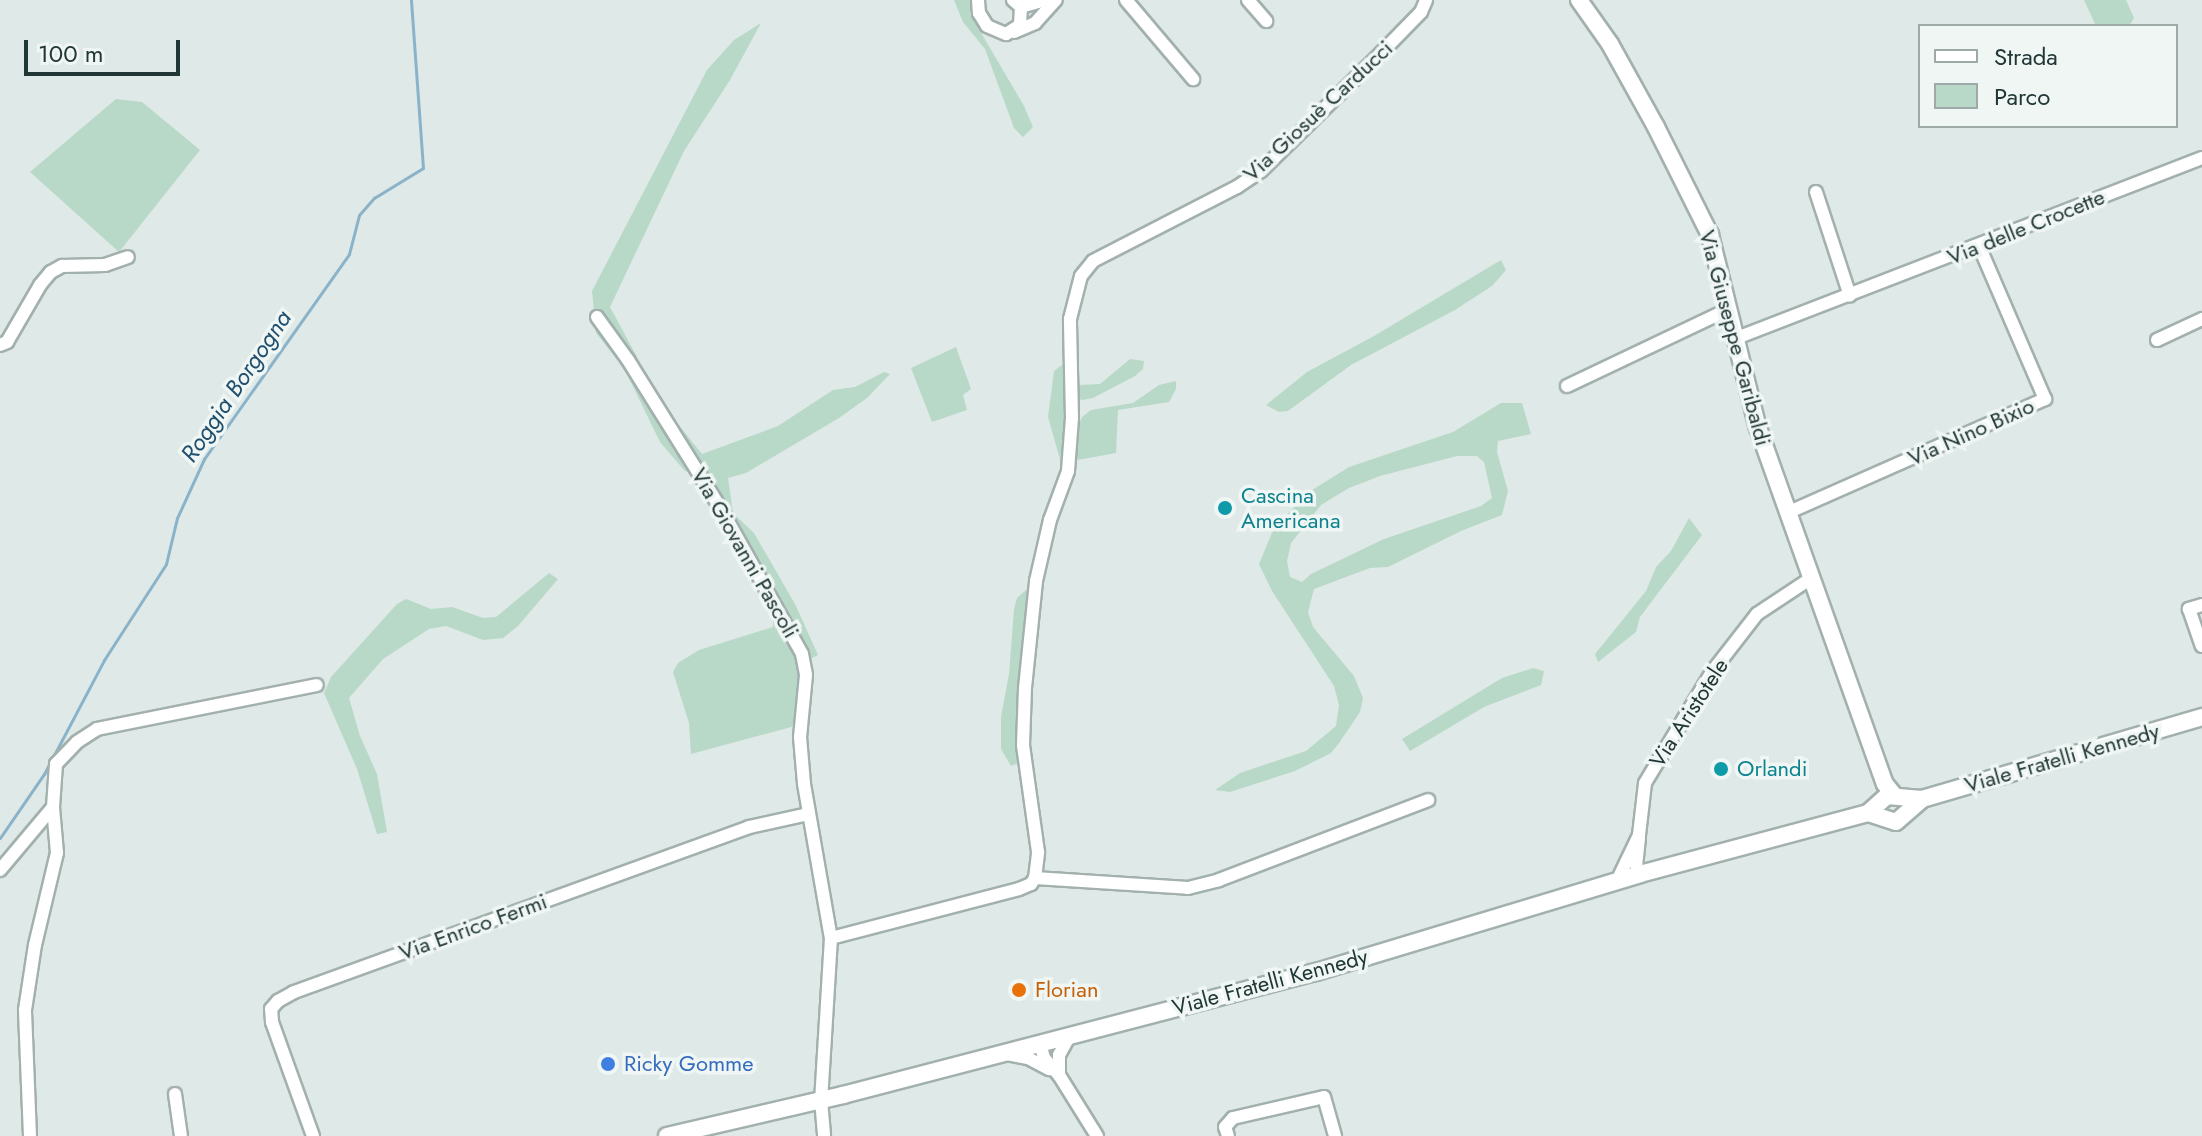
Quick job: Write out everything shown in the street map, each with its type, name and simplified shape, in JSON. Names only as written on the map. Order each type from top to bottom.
[{"type":"street","points":[[978,0],[979,13],[994,32],[1014,32],[1035,23],[1056,0]]},
{"type":"street","points":[[1014,32],[1020,25],[1017,4],[1046,0]]},
{"type":"street","points":[[1126,0],[1193,79]]},
{"type":"street","points":[[1248,0],[1266,21]]},
{"type":"street","name":"Via Giosuè Carducci","points":[[1035,878],[1038,852],[1023,745],[1025,688],[1036,581],[1050,520],[1068,471],[1072,418],[1070,319],[1081,276],[1093,261],[1226,193],[1261,171],[1421,12],[1426,0]]},
{"type":"street","name":"Via Giuseppe Garibaldi","points":[[1579,0],[1610,44],[1641,99],[1710,235],[1757,425],[1889,795]]},
{"type":"street","name":"Via delle Crocette","points":[[1734,339],[2202,158]]},
{"type":"street","points":[[1816,192],[1850,296]]},
{"type":"street","name":"Via Nino Bixio","points":[[1789,512],[2045,399],[1979,246]]},
{"type":"street","points":[[0,345],[7,342],[51,272],[62,266],[105,265],[128,257]]},
{"type":"street","points":[[1567,386],[1727,310]]},
{"type":"street","name":"Via Giovanni Pascoli","points":[[597,317],[628,360],[720,507],[802,654],[806,675],[800,737],[808,814],[831,938],[821,1100],[824,1136]]},
{"type":"street","points":[[2157,340],[2202,319]]},
{"type":"street","name":"Via Aristotele","points":[[1617,881],[1639,835],[1645,783],[1712,672],[1757,614],[1813,577]]},
{"type":"street","points":[[2202,605],[2189,609],[2202,646]]},
{"type":"street","points":[[30,1136],[25,1010],[35,945],[57,853],[53,807],[56,764],[77,742],[97,729],[317,685]]},
{"type":"street","name":"Viale Fratelli Kennedy","points":[[667,1136],[821,1100],[1316,972],[1640,874],[1868,813],[1889,795],[1922,799],[2202,717]]},
{"type":"street","points":[[1868,813],[1886,820],[1896,822],[1905,816],[1907,806],[1889,795],[1880,811],[1886,820]]},
{"type":"street","name":"Viale Fratelli Kennedy","points":[[1905,816],[1922,799]]},
{"type":"street","points":[[831,938],[1019,889],[1031,884],[1035,878],[1188,888],[1219,880],[1428,800]]},
{"type":"street","points":[[0,870],[53,807]]},
{"type":"street","name":"Via Enrico Fermi","points":[[313,1136],[272,1022],[271,1009],[278,1001],[294,992],[749,827],[808,814]]},
{"type":"street","points":[[1639,835],[1636,865],[1640,874]]},
{"type":"street","points":[[1059,1075],[1059,1055],[1070,1035]]},
{"type":"street","points":[[1040,1043],[1044,1058],[1059,1075],[1097,1136]]},
{"type":"street","points":[[1000,1053],[1028,1058],[1059,1075]]},
{"type":"street","points":[[175,1094],[181,1136]]},
{"type":"street","points":[[1228,1136],[1225,1127],[1233,1118],[1324,1097],[1335,1136]]},
{"type":"green space","points":[[954,0],[973,0],[970,14],[1033,127],[1023,137],[1014,128],[985,49],[963,22]]},
{"type":"green space","points":[[2084,0],[2126,0],[2134,18],[2130,24],[2095,24]]},
{"type":"green space","points":[[761,23],[730,80],[684,151],[610,307],[664,407],[702,454],[778,426],[833,390],[855,387],[884,372],[890,374],[867,398],[839,418],[746,473],[728,478],[733,513],[754,533],[795,604],[818,655],[800,664],[802,695],[795,726],[691,754],[689,723],[673,672],[678,663],[699,650],[773,627],[773,617],[712,483],[684,470],[660,442],[624,368],[596,333],[592,291],[707,70],[734,40]]},
{"type":"green space","points":[[116,99],[142,102],[200,150],[119,252],[30,172]]},
{"type":"green space","points":[[1501,260],[1506,270],[1492,286],[1455,310],[1351,365],[1288,411],[1279,412],[1266,405],[1307,372]]},
{"type":"green space","points":[[956,347],[971,389],[963,395],[967,410],[932,422],[911,368]]},
{"type":"green space","points":[[1130,359],[1144,361],[1143,369],[1135,376],[1093,398],[1082,400],[1066,395],[1067,434],[1075,432],[1082,417],[1091,410],[1133,403],[1159,385],[1176,381],[1176,389],[1169,402],[1118,410],[1116,453],[1061,463],[1048,417],[1054,371],[1063,364],[1067,375],[1079,385],[1100,384]]},
{"type":"green space","points":[[1501,403],[1522,403],[1531,434],[1498,441],[1497,452],[1508,491],[1502,515],[1461,531],[1388,567],[1370,568],[1314,589],[1308,612],[1313,627],[1354,676],[1363,698],[1360,712],[1331,753],[1295,771],[1230,792],[1215,790],[1240,773],[1306,751],[1336,726],[1339,705],[1334,686],[1272,591],[1259,564],[1274,528],[1309,492],[1349,467],[1453,432]],"holes":[[[1457,456],[1477,456],[1484,462],[1492,498],[1481,506],[1384,539],[1311,574],[1302,582],[1290,577],[1287,561],[1291,543],[1321,505],[1349,488],[1380,476]]]},
{"type":"green space","points":[[1689,518],[1702,535],[1640,617],[1636,632],[1598,662],[1595,654],[1646,591],[1656,567],[1671,551]]},
{"type":"green space","points":[[549,573],[558,579],[518,626],[503,638],[483,640],[446,626],[429,629],[383,659],[349,698],[360,736],[377,774],[387,832],[377,834],[357,769],[324,693],[331,677],[397,604],[406,599],[431,609],[452,607],[483,618],[496,617]]},
{"type":"green space","points":[[1028,588],[1018,763],[1011,766],[1001,749],[1001,717],[1009,674],[1014,609],[1017,598]]},
{"type":"green space","points":[[1533,668],[1544,671],[1541,685],[1484,707],[1410,751],[1402,739],[1502,678]]},
{"type":"waterway","name":"Roggia Borgogna","points":[[0,838],[44,774],[104,660],[166,564],[177,518],[204,459],[349,254],[359,215],[374,198],[423,168],[411,0]]},
{"type":"place","name":"Cascina Americana","points":[[1225,508]]},
{"type":"place","name":"Orlandi","points":[[1721,769]]},
{"type":"place","name":"Florian","points":[[1019,990]]},
{"type":"place","name":"Ricky Gomme","points":[[608,1064]]}]
